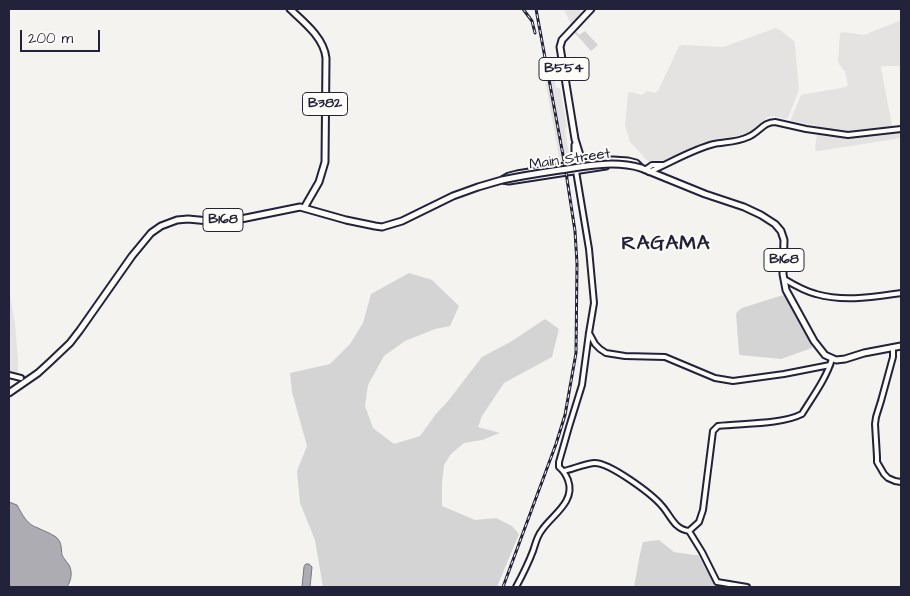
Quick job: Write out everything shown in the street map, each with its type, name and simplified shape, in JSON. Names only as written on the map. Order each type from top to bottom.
[{"type":"main road","name":"B382","points":[[290,9],[319,39],[324,48],[326,58],[325,162],[319,182],[304,208]]},
{"type":"main road","name":"B554","points":[[583,166],[575,140],[560,47],[562,40],[590,9]]},
{"type":"main road","name":"B554","points":[[575,140],[575,168]]},
{"type":"main road","name":"B168","points":[[9,393],[50,362],[70,342],[132,256],[151,232],[161,226],[177,220],[241,219],[294,208],[304,208],[346,220],[382,227],[402,221],[453,196],[502,180],[605,164],[620,164],[645,170],[752,210],[775,224],[781,231],[784,240],[784,279],[790,300],[814,341],[825,355],[832,359]]},
{"type":"main road","name":"Main Street","points":[[502,180],[509,181],[583,166],[608,166],[645,170]]},
{"type":"main road","points":[[832,359],[845,359],[864,353],[901,346]]},
{"type":"street","points":[[645,170],[652,165],[666,165],[714,144],[747,138],[764,124],[770,122],[848,135],[901,129]]},
{"type":"street","points":[[516,587],[541,530],[562,508],[567,499],[569,486],[564,471],[559,467],[582,385],[594,303],[589,249],[575,168]]},
{"type":"street","points":[[784,279],[816,294],[841,298],[856,299],[901,293]]},
{"type":"street","points":[[589,333],[595,344],[606,353],[625,356],[665,357],[715,378],[733,381],[830,365]]},
{"type":"street","points":[[893,348],[893,357],[874,424],[877,462],[884,474],[901,482]]},
{"type":"street","points":[[689,532],[699,522],[703,510],[713,431],[718,426],[770,422],[801,415],[823,381],[832,359]]},
{"type":"street","points":[[9,375],[21,378]]},
{"type":"street","points":[[564,471],[593,463],[602,464],[634,481],[662,505],[673,523],[689,532],[702,552],[717,582],[747,587]]},
{"type":"shaded area","points":[[564,9],[580,9],[582,16],[572,27]]},
{"type":"shaded area","points":[[901,19],[901,66],[882,66],[881,68],[893,130],[901,131],[901,138],[816,151],[818,126],[791,121],[791,119],[801,95],[846,87],[848,85],[845,72],[838,61],[840,33],[864,35]]},
{"type":"shaded area","points":[[776,28],[794,41],[795,45],[799,90],[788,118],[768,117],[748,133],[713,141],[686,151],[669,160],[649,161],[630,142],[625,125],[628,93],[642,95],[647,91],[655,93],[658,91],[679,46],[723,47]]},
{"type":"shaded area","points":[[575,30],[579,35],[585,31],[598,45],[591,51],[574,32]]},
{"type":"shaded area","points":[[552,67],[556,88],[560,88],[567,127],[565,128],[570,161],[560,163],[543,68]]},
{"type":"shaded area","points":[[409,273],[432,280],[459,306],[450,326],[435,329],[405,341],[384,356],[368,385],[365,406],[373,428],[394,444],[420,436],[482,357],[512,341],[545,319],[559,329],[552,357],[504,383],[482,416],[478,427],[500,433],[482,440],[464,443],[451,454],[444,465],[442,506],[475,520],[496,518],[512,526],[519,534],[497,587],[323,587],[315,540],[300,503],[297,471],[307,446],[292,392],[290,373],[330,364],[350,344],[363,323],[371,294]]},
{"type":"shaded area","points":[[9,289],[15,324],[18,378],[9,375]]},
{"type":"shaded area","points":[[783,295],[812,348],[781,359],[740,355],[736,314],[738,311]]},
{"type":"shaded area","points":[[9,502],[17,505],[25,519],[34,527],[56,537],[59,541],[62,555],[71,571],[67,587],[9,586]]},
{"type":"shaded area","points":[[659,540],[674,552],[698,555],[716,587],[634,587],[643,542]]},
{"type":"shaded area","points":[[306,564],[312,567],[310,587],[302,587],[304,567]]},
{"type":"railway","points":[[523,9],[532,21],[535,33]]},
{"type":"railway","points":[[503,587],[556,444],[565,415],[576,353],[577,264],[575,231],[536,9]]},
{"type":"district","name":"RAGAMA","points":[[666,245]]}]
